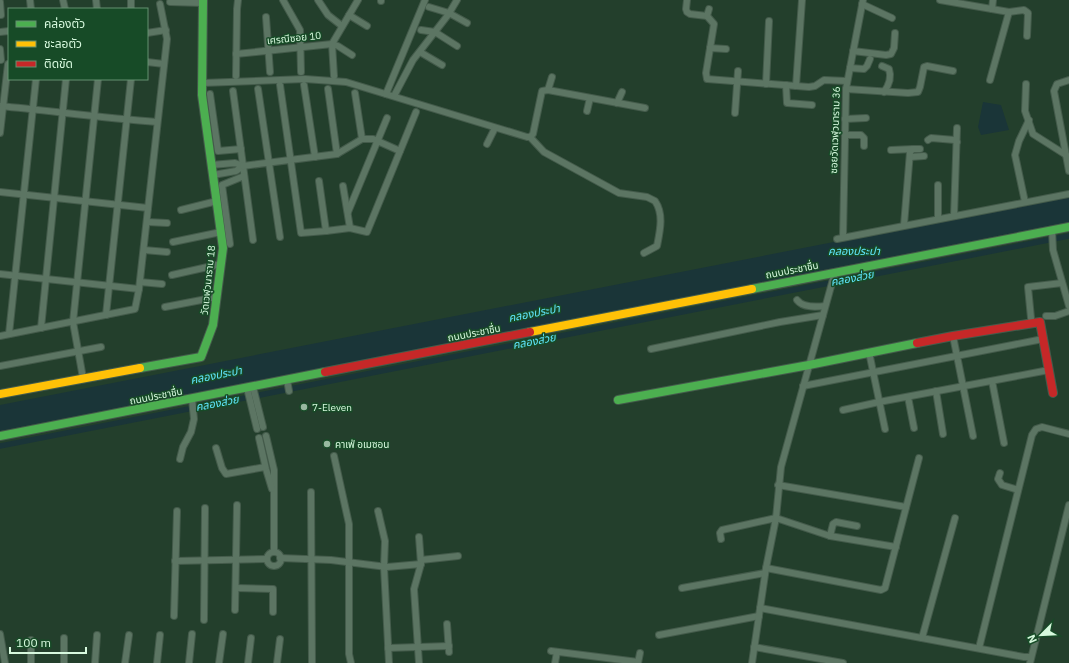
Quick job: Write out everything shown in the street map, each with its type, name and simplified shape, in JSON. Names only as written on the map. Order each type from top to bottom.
[{"type":"street","points":[[236,76],[238,0]]},
{"type":"street","points":[[283,0],[300,30],[301,72]]},
{"type":"street","points":[[318,0],[328,15],[342,26]]},
{"type":"street","points":[[334,76],[332,44],[357,0]]},
{"type":"street","points":[[386,94],[425,0]]},
{"type":"street","points":[[394,96],[413,60],[449,13],[457,0]]},
{"type":"street","points":[[687,0],[687,12],[690,14],[707,16],[714,24],[706,73],[707,79],[809,87],[816,86],[824,80],[847,81]]},
{"type":"street","points":[[796,86],[802,0]]},
{"type":"street","points":[[940,0],[1009,12],[1024,10],[1028,13],[1027,36]]},
{"type":"street","points":[[992,9],[993,0]]},
{"type":"street","points":[[0,2],[1,15]]},
{"type":"street","points":[[170,2],[203,2]]},
{"type":"street","name":"วัดเวฬุวนาราม 18","points":[[0,394],[201,357],[213,325],[223,248],[202,101],[203,2]]},
{"type":"street","points":[[862,2],[892,18]]},
{"type":"street","name":"ซอยวัดเวฬุวนาราม 36","points":[[862,2],[846,89],[846,119],[840,238],[904,225]]},
{"type":"street","points":[[0,336],[135,309],[144,250],[167,39],[160,4]]},
{"type":"street","points":[[430,7],[449,13],[467,23]]},
{"type":"street","points":[[707,16],[709,9]]},
{"type":"street","points":[[990,80],[1009,12]]},
{"type":"street","points":[[349,15],[367,26]]},
{"type":"street","points":[[266,17],[270,72]]},
{"type":"street","points":[[766,84],[769,21]]},
{"type":"street","points":[[148,33],[166,30]]},
{"type":"street","points":[[421,30],[435,32],[457,46]]},
{"type":"street","points":[[853,51],[886,55],[891,54],[894,48],[896,33]]},
{"type":"street","name":"เศรณีซอย 10","points":[[236,54],[332,44],[352,55]]},
{"type":"street","points":[[710,48],[726,49]]},
{"type":"street","points":[[0,50],[1,60]]},
{"type":"street","points":[[420,52],[442,65]]},
{"type":"street","points":[[850,68],[864,69],[868,66],[870,59]]},
{"type":"street","points":[[148,62],[164,64]]},
{"type":"street","points":[[0,133],[3,78],[8,64]]},
{"type":"street","points":[[882,66],[889,69],[891,74],[889,85],[884,92]]},
{"type":"street","points":[[846,89],[897,93],[918,92],[924,67],[927,66],[953,71]]},
{"type":"street","points":[[735,113],[738,71]]},
{"type":"street","points":[[548,90],[552,77]]},
{"type":"street","points":[[202,83],[305,78],[346,82],[495,128],[530,137],[544,152],[619,193],[647,197],[655,201],[661,212],[657,246],[644,254]]},
{"type":"street","points":[[9,334],[36,80]]},
{"type":"street","points":[[41,328],[66,80]]},
{"type":"street","points":[[83,378],[74,322],[98,80]]},
{"type":"street","points":[[106,315],[131,80]]},
{"type":"street","points":[[1069,80],[1057,84],[1054,91],[1069,172]]},
{"type":"street","points":[[1026,84],[1025,111],[1033,134],[1066,155]]},
{"type":"street","points":[[280,85],[301,233],[350,228],[368,232],[416,112]]},
{"type":"street","points":[[304,85],[315,157]]},
{"type":"street","points":[[786,85],[787,103],[812,105]]},
{"type":"street","points":[[258,89],[280,237]]},
{"type":"street","points":[[328,89],[338,154]]},
{"type":"street","points":[[233,90],[253,240]]},
{"type":"street","points":[[530,137],[534,134],[542,91],[548,90],[589,105],[617,103],[646,108]]},
{"type":"street","points":[[617,103],[622,92]]},
{"type":"street","points":[[355,93],[362,139]]},
{"type":"street","points":[[210,94],[218,151],[241,149]]},
{"type":"street","points":[[2,106],[95,117],[157,122]]},
{"type":"street","points":[[348,212],[387,118]]},
{"type":"street","points":[[846,119],[866,118]]},
{"type":"street","points":[[1025,202],[1015,155],[1019,141],[1029,121]]},
{"type":"street","points":[[487,144],[495,128]]},
{"type":"street","points":[[954,216],[957,128]]},
{"type":"street","points":[[845,135],[861,135],[864,138],[864,146]]},
{"type":"street","points":[[928,140],[931,138],[955,140],[957,142]]},
{"type":"street","points":[[213,175],[236,171],[243,166],[338,154],[362,139],[373,139],[400,152]]},
{"type":"street","points":[[891,150],[920,149]]},
{"type":"street","points":[[913,150],[910,152],[904,225],[1069,194]]},
{"type":"street","points":[[910,157],[924,156]]},
{"type":"street","points":[[212,165],[235,162],[243,166]]},
{"type":"street","points":[[230,244],[222,184],[244,176]]},
{"type":"street","points":[[319,181],[326,231]]},
{"type":"street","points":[[938,185],[938,219]]},
{"type":"street","points":[[344,186],[350,228]]},
{"type":"street","points":[[0,192],[148,208]]},
{"type":"street","points":[[181,210],[217,201]]},
{"type":"street","points":[[147,222],[167,223]]},
{"type":"street","name":"ถนนประชาชื่น","points":[[0,436],[250,387],[287,382],[1069,227]]},
{"type":"street","points":[[1052,230],[1053,250],[1065,285],[1069,306]]},
{"type":"street","points":[[173,242],[221,232]]},
{"type":"street","points":[[144,250],[167,252]]},
{"type":"street","points":[[172,275],[221,264]]},
{"type":"street","points":[[752,663],[766,570],[776,518],[778,485],[781,467],[808,365],[830,291],[832,273]]},
{"type":"street","points":[[0,274],[139,289]]},
{"type":"street","points":[[140,282],[162,284]]},
{"type":"street","points":[[1031,318],[1028,288],[1030,286],[1065,285]]},
{"type":"street","points":[[165,307],[217,297]]},
{"type":"street","points":[[797,300],[800,304],[808,306],[825,306]]},
{"type":"street","points":[[1046,316],[1055,316],[1069,311]]},
{"type":"street","points":[[651,349],[780,322],[823,315]]},
{"type":"street","points":[[618,400],[954,336],[1040,322],[1053,393]]},
{"type":"street","points":[[954,336],[973,436]]},
{"type":"street","points":[[803,386],[1043,339]]},
{"type":"street","points":[[0,366],[101,347]]},
{"type":"street","points":[[870,352],[885,429]]},
{"type":"street","points":[[843,410],[1049,370]]},
{"type":"street","points":[[992,381],[1004,443]]},
{"type":"street","points":[[287,382],[289,391]]},
{"type":"street","points":[[250,387],[263,427]]},
{"type":"street","points":[[250,387],[257,428]]},
{"type":"street","points":[[936,391],[943,434]]},
{"type":"street","points":[[908,397],[914,428]]},
{"type":"street","points":[[180,459],[183,447],[191,432],[194,419],[192,399]]},
{"type":"street","points":[[979,648],[1032,435],[1036,429],[1042,427],[1069,434]]},
{"type":"street","points":[[266,436],[274,470],[274,552]]},
{"type":"street","points":[[259,438],[265,467],[274,492]]},
{"type":"street","points":[[216,448],[223,472],[226,474],[265,467]]},
{"type":"street","points":[[334,456],[349,524],[349,654],[351,663]]},
{"type":"street","points":[[682,588],[766,570],[881,590],[885,588],[919,458]]},
{"type":"street","points":[[1000,473],[998,479],[1002,485],[1018,490]]},
{"type":"street","points":[[778,485],[906,507]]},
{"type":"street","points":[[312,492],[312,663]]},
{"type":"street","points":[[235,610],[237,505]]},
{"type":"street","points":[[760,608],[979,648],[1024,657],[1030,660],[1069,505]]},
{"type":"street","points":[[204,620],[205,508]]},
{"type":"street","points":[[174,616],[177,511]]},
{"type":"street","points":[[378,512],[385,541],[384,567],[388,663]]},
{"type":"street","points":[[721,539],[720,533],[722,530],[776,518],[830,536],[896,547]]},
{"type":"street","points":[[922,638],[955,518]]},
{"type":"street","points":[[830,536],[833,524],[836,522],[857,526]]},
{"type":"street","points":[[419,537],[421,562],[414,589],[419,663]]},
{"type":"street","points":[[274,552],[278,554],[280,558]]},
{"type":"street","points":[[267,559],[268,555],[274,552]]},
{"type":"street","points":[[280,558],[350,562],[384,567],[458,556]]},
{"type":"street","points":[[267,559],[269,564],[276,565],[280,558]]},
{"type":"street","points":[[175,562],[267,559]]},
{"type":"street","points":[[236,588],[273,589],[273,612]]},
{"type":"street","points":[[659,635],[759,616]]},
{"type":"street","points":[[388,648],[418,647],[449,649],[447,624]]},
{"type":"street","points":[[0,634],[5,663]]},
{"type":"street","points":[[189,663],[192,634]]},
{"type":"street","points":[[219,663],[223,634]]},
{"type":"street","points":[[125,663],[129,635]]},
{"type":"street","points":[[157,663],[160,635]]},
{"type":"street","points":[[95,663],[97,636]]},
{"type":"street","points":[[64,638],[64,663]]},
{"type":"street","points":[[248,663],[251,638]]},
{"type":"street","points":[[277,663],[280,639]]},
{"type":"street","points":[[31,640],[31,663]]},
{"type":"street","points":[[754,647],[843,663]]},
{"type":"street","points":[[555,663],[554,651],[638,662],[640,653]]},
{"type":"water","points":[[983,102],[1001,105],[1009,130],[981,135],[978,127]]},
{"type":"water","name":"คลองประปา","points":[[1069,196],[1069,222],[0,431],[0,405]]},
{"type":"waterway","name":"คลองส่วย","points":[[0,446],[1069,236]]},
{"type":"traffic: fast","points":[[140,368],[201,357],[213,325],[223,248],[202,95],[203,0]]},
{"type":"traffic: fast","points":[[752,289],[1069,227]]},
{"type":"traffic: fast","points":[[618,400],[809,365],[917,343]]},
{"type":"traffic: fast","points":[[0,436],[325,372]]},
{"type":"traffic: slow","points":[[530,332],[752,289]]},
{"type":"traffic: slow","points":[[0,394],[140,368]]},
{"type":"traffic: jam","points":[[917,343],[1040,322],[1053,393]]},
{"type":"traffic: jam","points":[[325,372],[530,332]]},
{"type":"place","name":"7-Eleven","points":[[304,407]]},
{"type":"place","name":"คาเฟ่ อเมซอน","points":[[327,444]]}]
